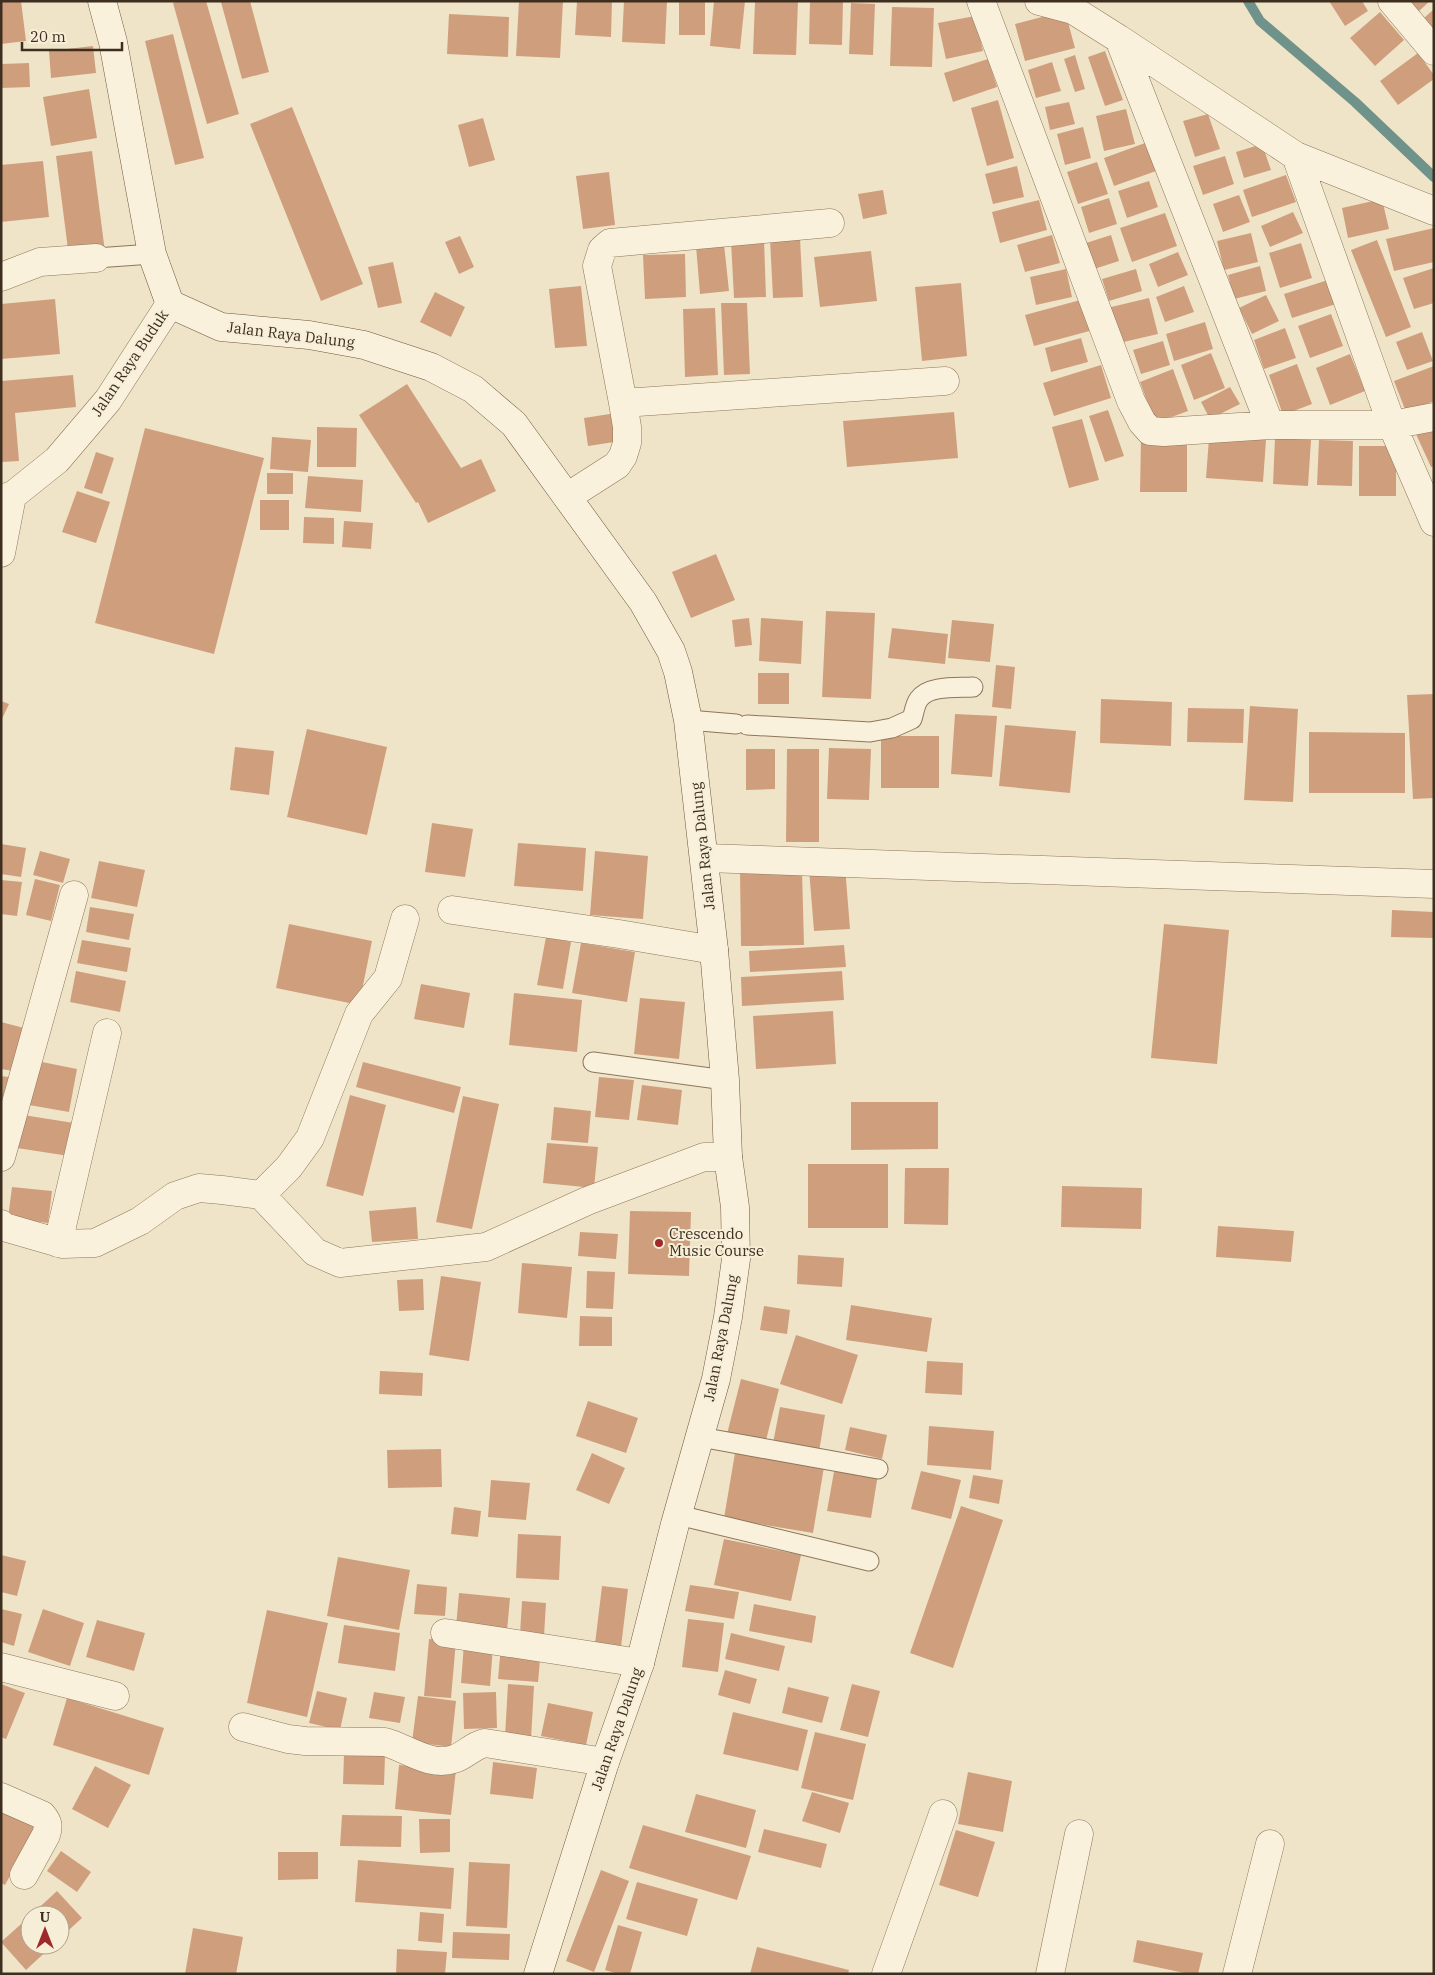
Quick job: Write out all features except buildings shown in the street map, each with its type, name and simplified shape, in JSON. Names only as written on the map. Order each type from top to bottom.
[{"type":"street","points":[[102,1],[113,42],[152,254],[170,304]]},
{"type":"street","points":[[981,1],[1131,401],[1142,422],[1150,430],[1164,432],[1270,425],[1392,425],[1434,416]]},
{"type":"street","points":[[1039,1],[1072,10],[1296,156],[1434,211]]},
{"type":"street","points":[[1392,1],[1434,51]]},
{"type":"street","points":[[1119,39],[1270,425]]},
{"type":"street","points":[[1296,156],[1392,425],[1434,522]]},
{"type":"street","points":[[567,497],[617,465],[623,456],[627,443],[627,427],[623,403],[596,266],[602,250],[610,243],[830,223]]},
{"type":"street","points":[[1,277],[40,262],[96,258]]},
{"type":"street","name":"Jalan Raya Dalung","points":[[170,304],[221,327],[309,335],[364,344],[432,367],[473,389],[514,424],[567,497],[643,602],[671,652],[678,672],[688,720],[705,858],[725,1080],[728,1157],[735,1208],[736,1259],[716,1379],[678,1515],[640,1663],[605,1762],[538,1974]]},
{"type":"street","name":"Jalan Raya Buduk","points":[[7,497],[58,460],[108,400],[170,304]]},
{"type":"street","points":[[623,403],[945,382]]},
{"type":"street","points":[[1,553],[7,497]]},
{"type":"street","points":[[705,858],[1434,884]]},
{"type":"street","points":[[1,1157],[74,895]]},
{"type":"street","points":[[452,910],[714,950]]},
{"type":"street","points":[[261,1195],[289,1167],[310,1138],[359,1014],[388,978],[405,919]]},
{"type":"street","points":[[58,1243],[107,1033]]},
{"type":"street","points":[[1,1224],[4,1227],[58,1243],[95,1243],[140,1221],[175,1196],[200,1188],[261,1195],[315,1252],[340,1263],[486,1247],[587,1201],[704,1157],[728,1157]]},
{"type":"street","points":[[445,1633],[640,1663]]},
{"type":"street","points":[[1,1667],[115,1696]]},
{"type":"street","points":[[243,1726],[288,1739],[305,1741],[385,1742],[429,1760],[453,1760],[475,1745],[485,1743],[605,1762]]},
{"type":"street","points":[[1,1797],[42,1815],[47,1820],[49,1828],[24,1875]]},
{"type":"street","points":[[886,1974],[943,1814]]},
{"type":"street","points":[[1050,1974],[1079,1834]]},
{"type":"street","points":[[1237,1974],[1270,1844]]},
{"type":"lane","points":[[96,258],[152,254]]},
{"type":"lane","points":[[688,720],[870,732],[892,728],[912,719],[919,699],[928,692],[973,687]]},
{"type":"lane","points":[[593,1062],[725,1080]]},
{"type":"lane","points":[[700,1437],[878,1469]]},
{"type":"lane","points":[[678,1515],[868,1561]]},
{"type":"waterway","points":[[1248,1],[1260,21],[1355,102],[1434,177]]},
{"type":"place","name":"Crescendo Music Course","points":[[659,1243]]}]
